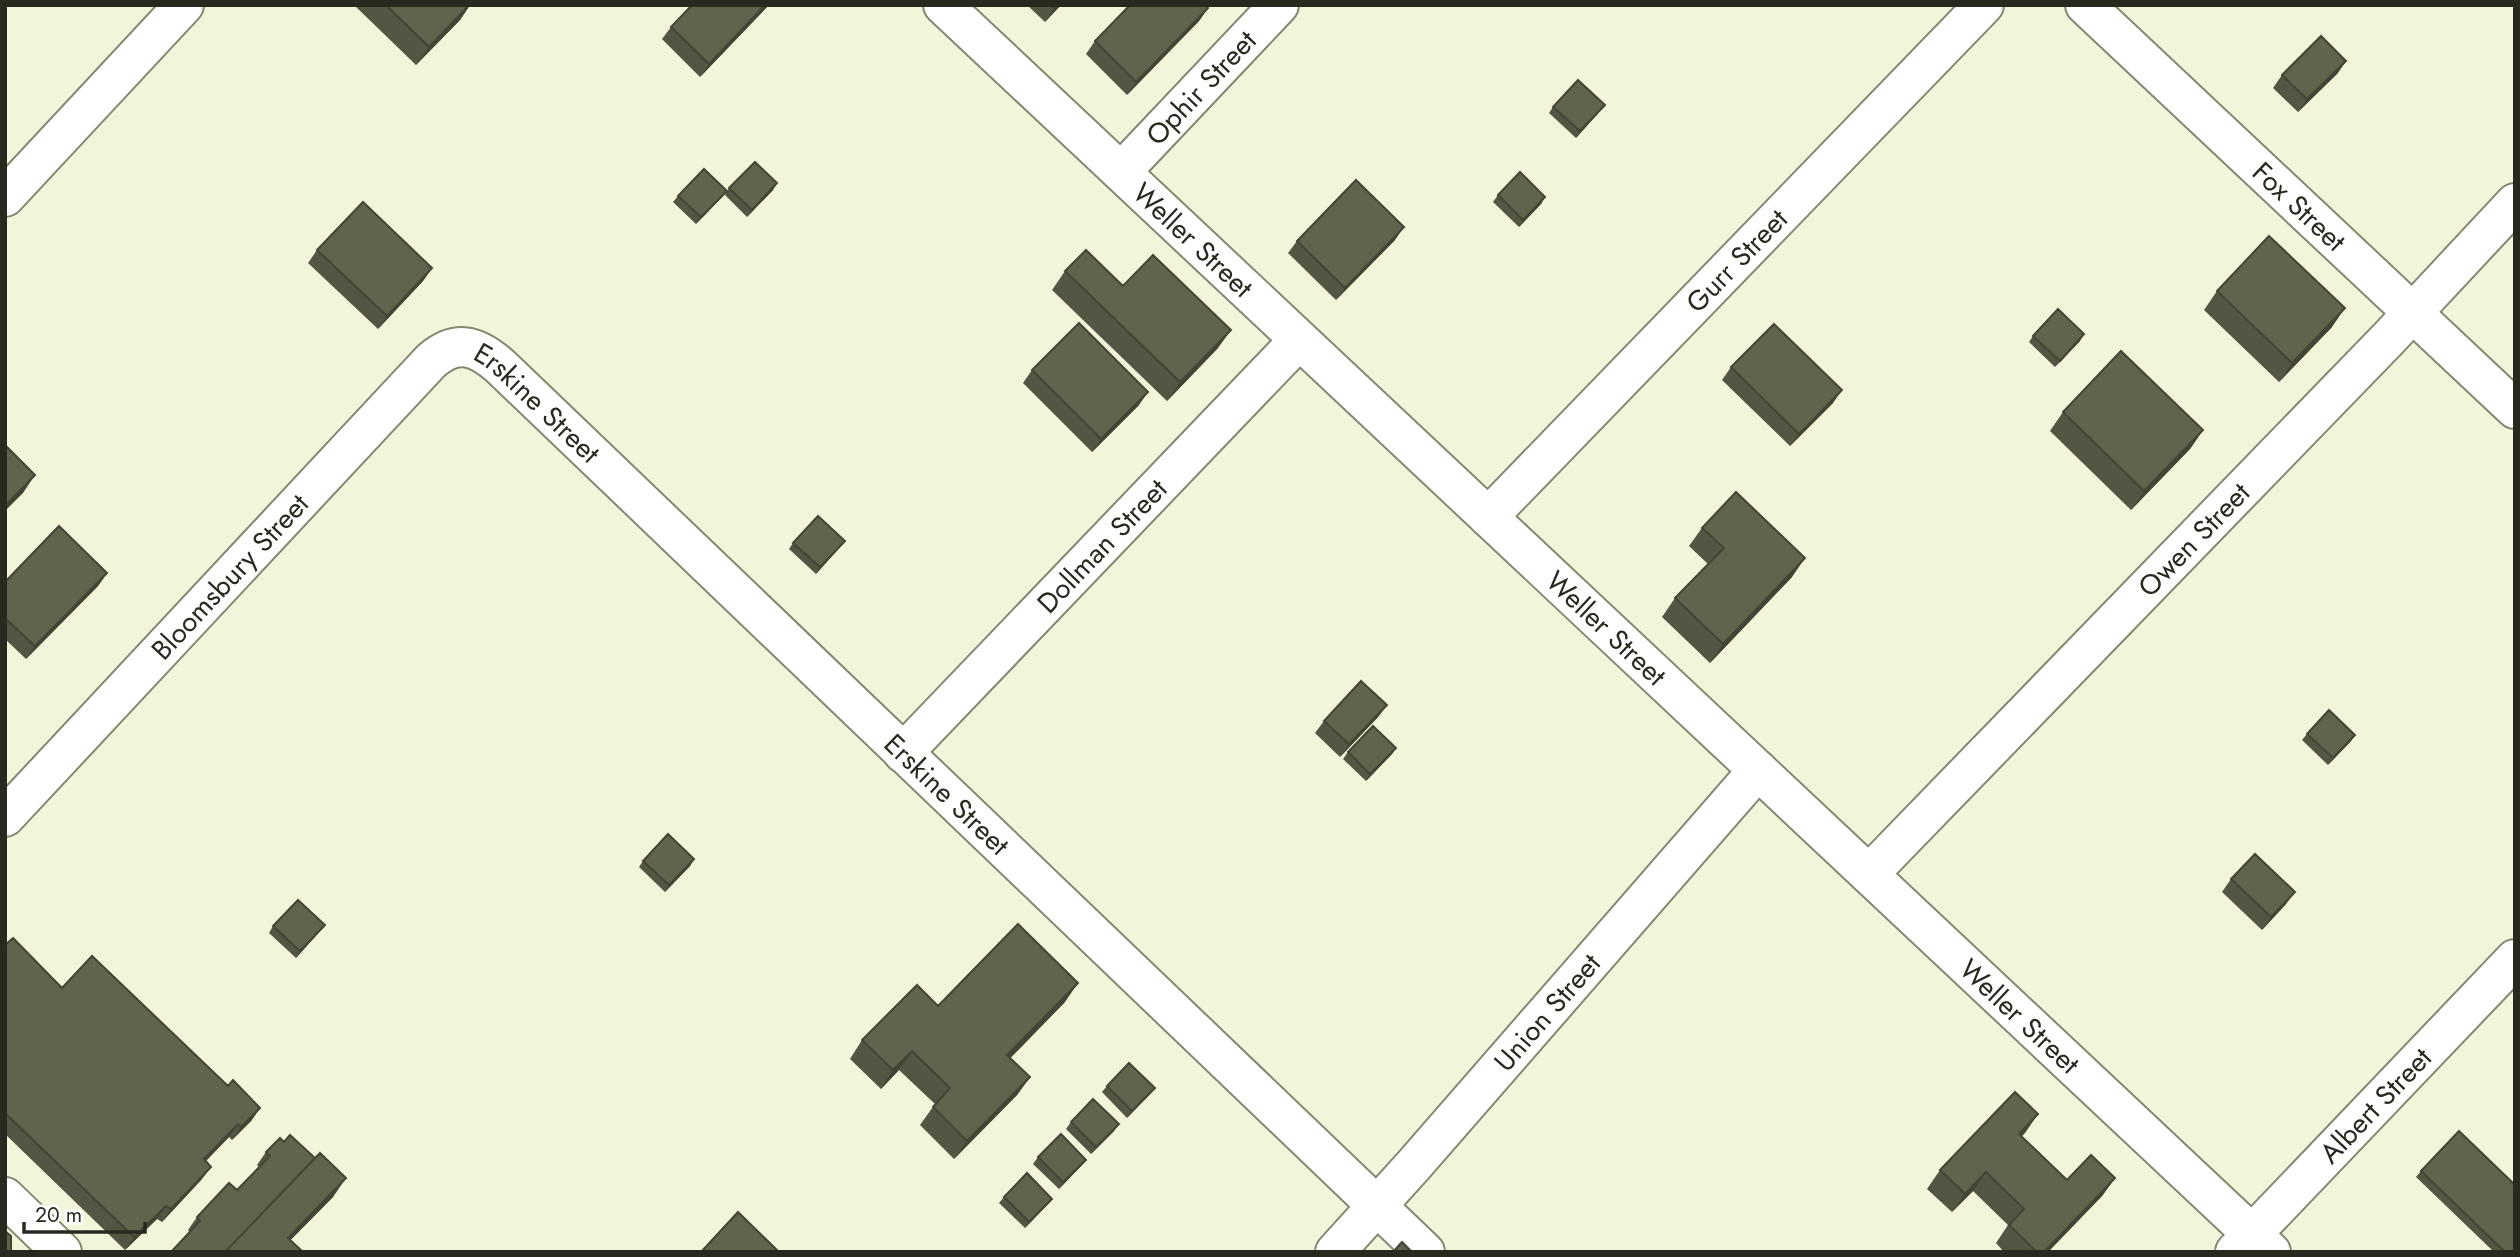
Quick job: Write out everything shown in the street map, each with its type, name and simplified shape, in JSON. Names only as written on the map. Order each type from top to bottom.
[{"type":"street","points":[[5,197],[184,5]]},
{"type":"street","name":"Weller Street","points":[[943,5],[1869,874],[2252,1246]]},
{"type":"street","name":"Ophir Street","points":[[1121,172],[1279,5]]},
{"type":"street","name":"Gurr Street","points":[[1489,517],[1984,5]]},
{"type":"street","name":"Fox Street","points":[[2085,5],[2515,409]]},
{"type":"street","name":"Owen Street","points":[[1869,874],[2413,313],[2515,203]]},
{"type":"street","name":"Dollman Street","points":[[904,753],[1299,341]]},
{"type":"street","name":"Erskine Street","points":[[462,346],[488,355],[500,366],[1425,1252]]},
{"type":"street","name":"Bloomsbury Street","points":[[5,817],[431,361],[443,351],[462,346]]},
{"type":"street","name":"Union Street","points":[[1335,1252],[1758,770]]},
{"type":"street","name":"Albert Street","points":[[2252,1246],[2515,959]]},
{"type":"street","points":[[5,1197],[62,1252]]},
{"type":"building","points":[[386,5],[469,5],[429,47]]},
{"type":"building","points":[[692,5],[765,5],[709,64],[671,27]]},
{"type":"building","points":[[1130,5],[1205,5],[1208,8],[1136,82],[1095,41]]},
{"type":"building","points":[[2321,36],[2346,61],[2307,99],[2282,75]]},
{"type":"building","points":[[1578,80],[1605,105],[1580,131],[1553,107]]},
{"type":"building","points":[[755,162],[777,183],[752,210],[729,188]]},
{"type":"building","points":[[704,169],[727,191],[701,217],[678,196]]},
{"type":"building","points":[[1520,172],[1545,197],[1523,220],[1498,195]]},
{"type":"building","points":[[1356,180],[1404,227],[1345,288],[1297,241]]},
{"type":"building","points":[[363,202],[432,268],[387,316],[317,250]]},
{"type":"building","points":[[2269,236],[2345,308],[2292,363],[2217,291]]},
{"type":"building","points":[[1086,250],[1123,286],[1153,255],[1231,330],[1180,382],[1065,271]]},
{"type":"building","points":[[2058,309],[2084,334],[2060,361],[2033,336]]},
{"type":"building","points":[[1079,323],[1148,392],[1101,439],[1032,370]]},
{"type":"building","points":[[1774,324],[1842,390],[1799,434],[1731,367]]},
{"type":"building","points":[[2121,351],[2203,430],[2144,491],[2063,412]]},
{"type":"building","points":[[5,445],[35,475],[5,506]]},
{"type":"building","points":[[1736,492],[1805,558],[1723,644],[1675,598],[1724,548],[1702,528]]},
{"type":"building","points":[[818,516],[845,541],[820,567],[793,543]]},
{"type":"building","points":[[59,526],[107,573],[35,646],[5,618],[5,582]]},
{"type":"building","points":[[1361,681],[1387,705],[1349,744],[1324,721]]},
{"type":"building","points":[[2329,710],[2355,735],[2333,758],[2307,734]]},
{"type":"building","points":[[1373,726],[1396,748],[1370,774],[1348,752]]},
{"type":"building","points":[[668,834],[694,859],[669,885],[643,861]]},
{"type":"building","points":[[2255,854],[2295,892],[2271,917],[2231,879]]},
{"type":"building","points":[[298,900],[325,925],[300,951],[273,926]]},
{"type":"building","points":[[1018,924],[1078,983],[1007,1055],[1030,1077],[967,1141],[933,1107],[950,1088],[912,1051],[893,1070],[862,1040],[917,985],[938,1006]]},
{"type":"building","points":[[13,938],[62,988],[92,956],[228,1086],[233,1080],[260,1108],[241,1127],[238,1124],[204,1159],[211,1167],[171,1209],[166,1206],[134,1237],[5,1113],[5,945]]},
{"type":"building","points":[[1129,1063],[1155,1088],[1132,1111],[1107,1086]]},
{"type":"building","points":[[2015,1092],[2038,1114],[2019,1134],[2067,1180],[2091,1155],[2115,1178],[2044,1252],[2037,1252],[2009,1225],[2024,1209],[1986,1172],[1965,1194],[1940,1170]]},
{"type":"building","points":[[1093,1099],[1119,1124],[1096,1147],[1071,1122]]},
{"type":"building","points":[[2459,1131],[2515,1185],[2515,1252],[2505,1252],[2421,1171]]},
{"type":"building","points":[[1061,1134],[1086,1160],[1063,1182],[1038,1157]]},
{"type":"building","points":[[290,1135],[315,1158],[225,1252],[171,1252],[200,1221],[197,1217],[229,1183],[237,1190],[270,1156],[266,1152],[280,1138],[284,1142]]},
{"type":"building","points":[[320,1153],[346,1178],[288,1238],[303,1252],[225,1252]]},
{"type":"building","points":[[1027,1173],[1052,1199],[1029,1222],[1004,1197]]},
{"type":"building","points":[[738,1212],[779,1252],[701,1252]]},
{"type":"building","points":[[5,1231],[11,1236],[11,1252],[5,1252]]},
{"type":"building","points":[[1402,1242],[1412,1252],[1393,1252]]}]
